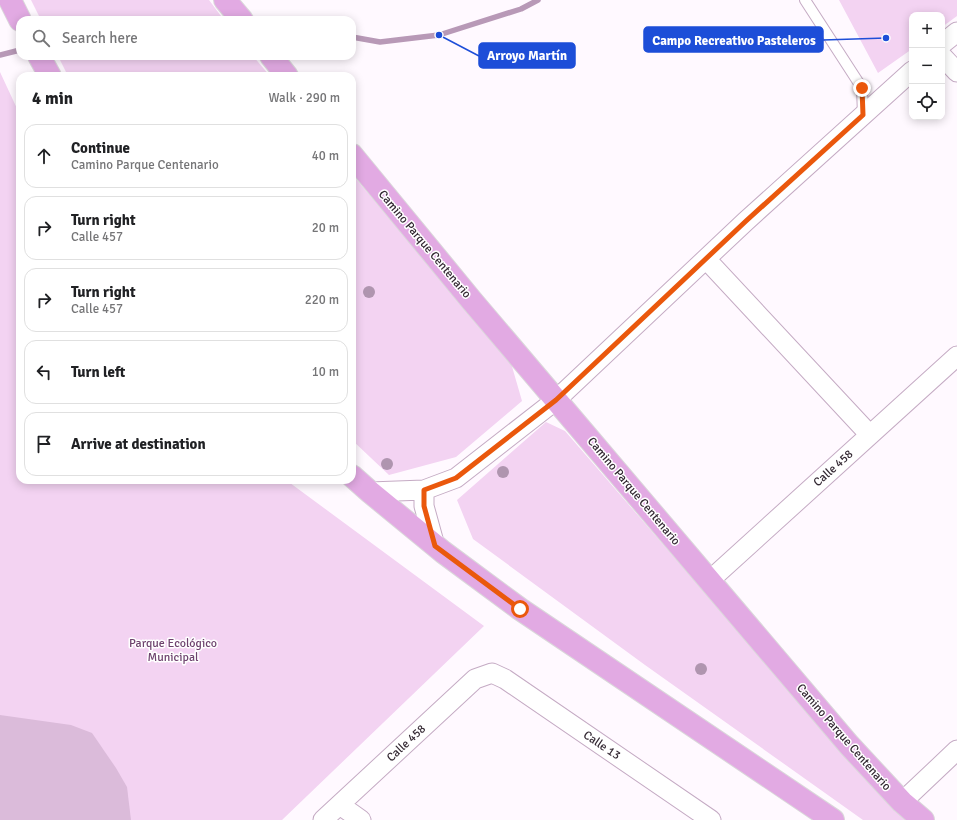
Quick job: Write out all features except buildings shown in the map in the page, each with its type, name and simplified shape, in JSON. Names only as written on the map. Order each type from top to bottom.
[{"type":"main road","points":[[225,0],[239,16]]},
{"type":"main road","points":[[274,60],[284,72]]},
{"type":"main road","name":"Camino Parque Centenario","points":[[356,161],[472,301],[849,745],[902,802],[923,820]]},
{"type":"main road","points":[[356,480],[435,546],[520,609],[833,820]]},
{"type":"street","points":[[945,42],[957,32]]},
{"type":"street","points":[[945,59],[957,72]]},
{"type":"street","points":[[370,492],[424,490],[456,478],[556,400],[751,216],[909,73]]},
{"type":"street","points":[[706,258],[870,435]]},
{"type":"street","name":"Calle 458","points":[[709,580],[957,356]]},
{"type":"street","points":[[424,490],[424,506],[435,546]]},
{"type":"street","name":"Calle 458","points":[[323,820],[475,679],[492,673]]},
{"type":"street","name":"Calle 13","points":[[492,673],[506,679],[711,820]]},
{"type":"street","points":[[902,802],[957,750]]},
{"type":"street","points":[[340,805],[361,820]]},
{"type":"lane","points":[[805,0],[862,88],[863,115]]},
{"type":"green space","points":[[31,0],[209,0],[221,16],[39,16]]},
{"type":"green space","points":[[839,0],[957,0],[957,16],[945,25],[945,12],[909,12],[909,51],[878,73]]},
{"type":"green space","points":[[60,60],[256,60],[267,72],[66,72]]},
{"type":"green space","name":"Parque Ecológico Municipal","points":[[0,72],[16,106],[16,484],[291,484],[484,626],[282,820],[0,820]]},
{"type":"green space","points":[[356,179],[511,363],[522,401],[456,457],[389,475],[356,444]]},
{"type":"green space","points":[[546,422],[565,431],[751,646],[911,820],[863,820],[645,665],[473,539],[457,500]]},
{"type":"shaded area","points":[[0,715],[71,725],[92,733],[127,787],[131,820],[0,820]]},
{"type":"waterway","points":[[356,38],[380,42],[439,35],[521,9],[538,0]]},
{"type":"waterway","points":[[0,55],[16,51]]},
{"type":"place","name":"Arroyo Martín","points":[[439,35]]},
{"type":"place","name":"Campo Recreativo Pasteleros","points":[[886,38]]},
{"type":"route","points":[[520,609],[435,546],[424,506],[424,490],[456,478],[556,400],[746,221],[863,115],[862,88]]}]
